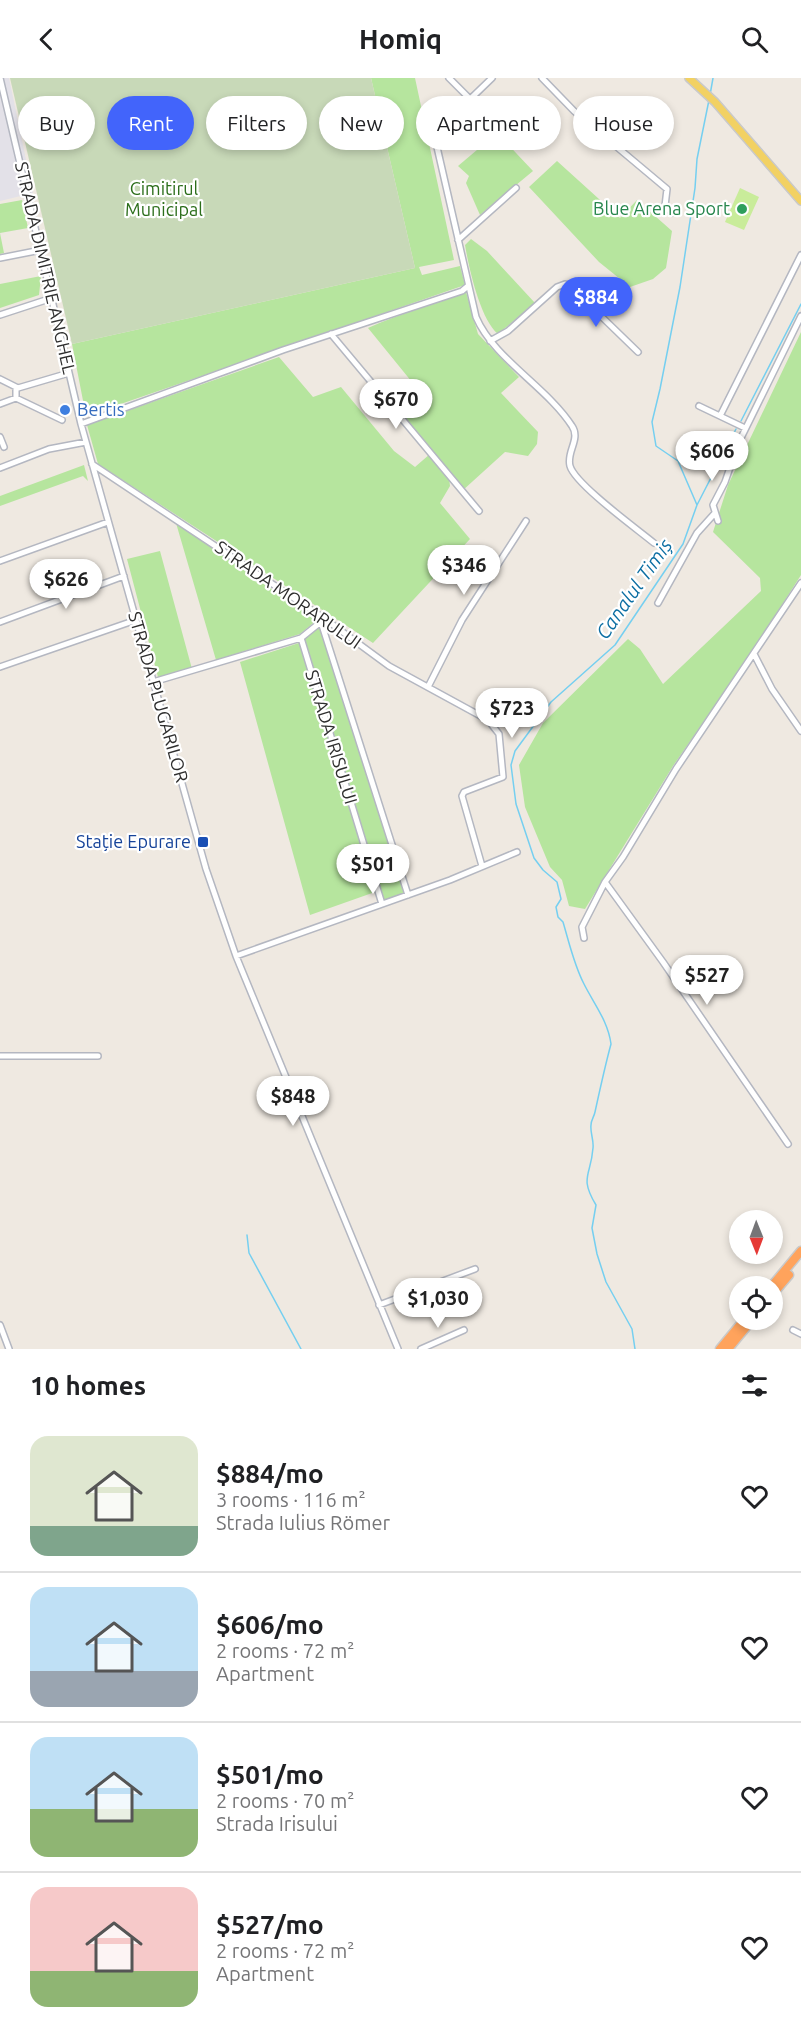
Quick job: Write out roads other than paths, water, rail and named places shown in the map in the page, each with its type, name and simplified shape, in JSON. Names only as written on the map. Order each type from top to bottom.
[{"type":"highway","points":[[780,1276],[801,1251]]},
{"type":"highway","points":[[783,1282],[801,1260]]},
{"type":"highway","points":[[720,1349],[736,1330]]},
{"type":"highway","points":[[728,1349],[744,1330]]},
{"type":"main road","points":[[689,78],[715,102],[801,201]]},
{"type":"street","name":"STRADA DIMITRIE ANGHEL","points":[[0,78],[81,424]]},
{"type":"street","points":[[449,78],[467,96]]},
{"type":"street","points":[[473,96],[492,78]]},
{"type":"street","points":[[542,78],[580,117],[668,189],[665,206],[672,213]]},
{"type":"street","points":[[438,150],[468,286],[481,329],[490,341],[560,410],[574,428],[575,439],[569,460],[576,476],[586,487],[654,543]]},
{"type":"street","points":[[458,240],[516,188]]},
{"type":"street","points":[[0,258],[41,250]]},
{"type":"street","points":[[720,416],[801,255]]},
{"type":"street","points":[[490,341],[504,335],[557,287],[565,284],[572,288],[638,352]]},
{"type":"street","points":[[81,424],[331,334],[462,291],[468,286]]},
{"type":"street","points":[[0,315],[52,298]]},
{"type":"street","points":[[718,521],[713,505],[745,428],[801,316]]},
{"type":"street","points":[[331,334],[479,511]]},
{"type":"street","points":[[0,379],[16,388],[69,373]]},
{"type":"street","points":[[16,388],[16,398]]},
{"type":"street","points":[[0,404],[16,398],[62,420]]},
{"type":"street","points":[[699,406],[745,428]]},
{"type":"street","name":"STRADA PLUGARILOR","points":[[81,424],[204,863],[236,956],[398,1349]]},
{"type":"street","points":[[0,437],[4,447]]},
{"type":"street","points":[[0,468],[49,449],[86,442]]},
{"type":"street","name":"STRADA MORARULUI","points":[[92,464],[389,666],[488,720],[499,734],[503,777],[464,792],[463,800],[482,866]]},
{"type":"street","points":[[658,603],[697,533],[715,513]]},
{"type":"street","points":[[428,687],[462,620],[526,521]]},
{"type":"street","points":[[0,561],[108,522]]},
{"type":"street","points":[[0,622],[124,576]]},
{"type":"street","points":[[584,938],[582,927],[605,882],[623,857],[676,769],[801,583]]},
{"type":"street","points":[[0,668],[136,620]]},
{"type":"street","points":[[153,682],[301,638],[323,620],[408,895]]},
{"type":"street","name":"STRADA IRISULUI","points":[[301,638],[382,904]]},
{"type":"street","points":[[754,654],[771,689],[801,731]]},
{"type":"street","points":[[236,956],[408,895],[517,852]]},
{"type":"street","points":[[605,882],[788,1144]]},
{"type":"street","points":[[0,1056],[98,1056]]},
{"type":"street","points":[[379,1305],[475,1269]]},
{"type":"street","points":[[0,1325],[9,1349]]},
{"type":"street","points":[[421,1349],[465,1330]]},
{"type":"street","points":[[793,1330],[801,1334]]},
{"type":"waterway","name":"Canalul Timiș","points":[[710,95],[713,78]]},
{"type":"waterway","name":"Canalul Timiș","points":[[635,1349],[632,1329],[606,1282],[597,1254],[592,1228],[596,1205],[587,1182],[593,1148],[591,1123],[611,1044],[604,1020],[580,977],[563,922],[558,917],[556,907],[561,899],[557,882],[543,870],[534,858],[516,804],[511,765],[515,751],[551,702],[615,645],[683,544],[697,505],[678,461],[656,446],[652,422],[680,287],[695,188],[697,159],[709,100]]},
{"type":"waterway","points":[[741,421],[801,304]]},
{"type":"waterway","points":[[697,505],[736,429]]},
{"type":"waterway","points":[[247,1235],[249,1253],[301,1349]]},
{"type":"place","name":"Blue Arena Sport","points":[[742,209]]},
{"type":"place","name":"Bertis","points":[[65,410]]},
{"type":"place","name":"Stație Epurare","points":[[203,842]]},
{"type":"park label","name":"Cimitirul Municipal","points":[[164,199]]}]
